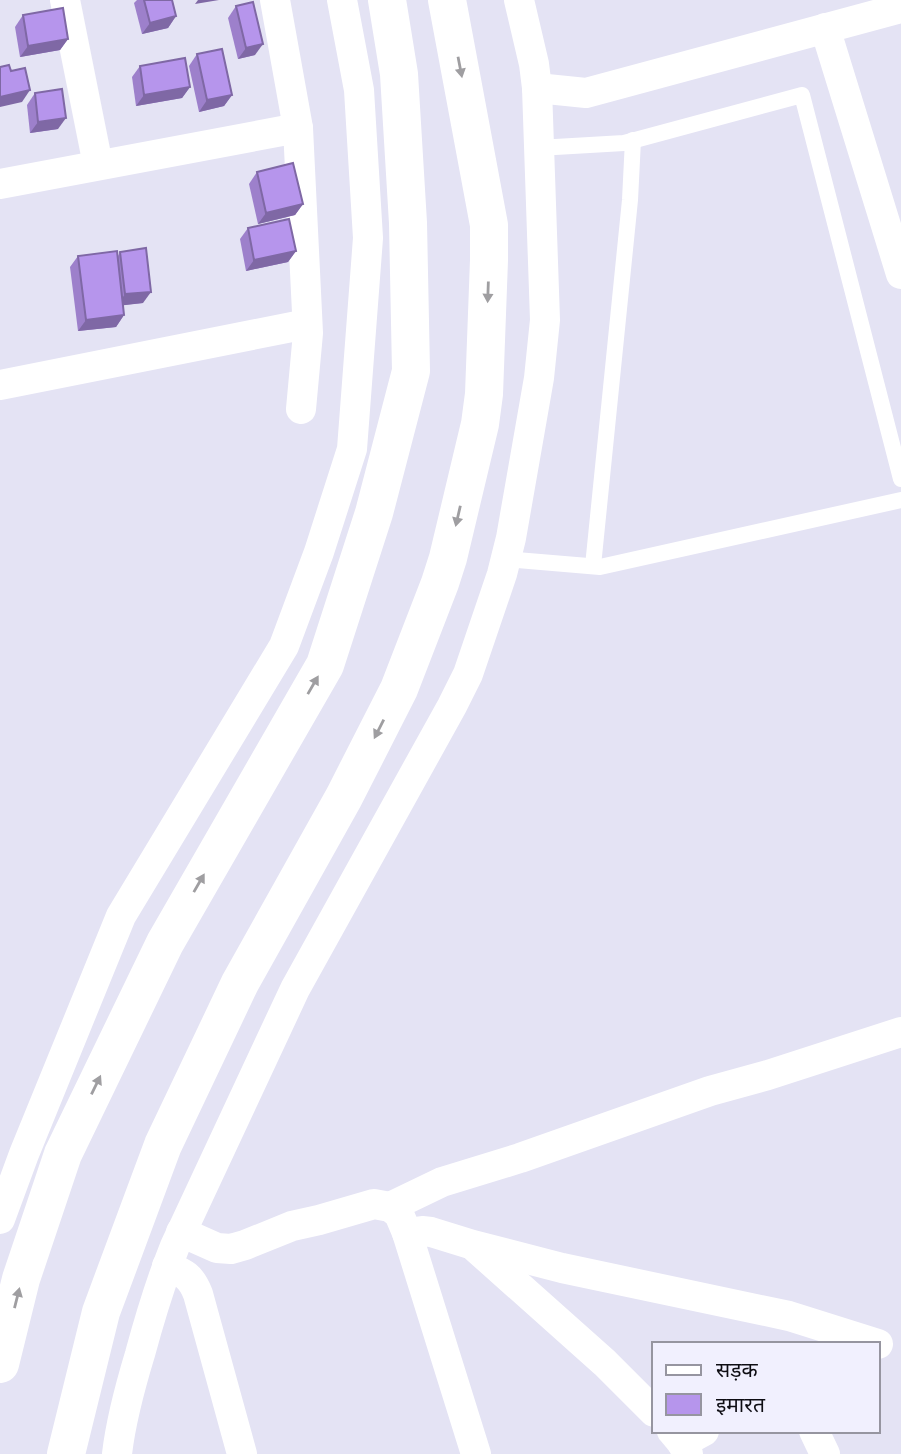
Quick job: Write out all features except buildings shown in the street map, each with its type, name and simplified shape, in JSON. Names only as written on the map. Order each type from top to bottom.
[{"type":"street","points":[[65,0],[98,165]]},
{"type":"street","points":[[275,0],[298,128],[307,324],[301,409]]},
{"type":"street","points":[[0,1219],[121,916],[284,646],[319,552],[352,449],[368,238],[359,90],[342,0]]},
{"type":"street","points":[[0,1364],[21,1279],[63,1154],[165,943],[325,665],[374,513],[411,371],[408,223],[399,74],[387,0]]},
{"type":"street","points":[[66,1454],[101,1312],[163,1145],[240,983],[344,797],[399,690],[448,558],[480,424],[484,394],[489,225],[447,0]]},
{"type":"street","points":[[117,1454],[120,1424],[161,1281],[181,1232],[295,989],[463,685],[505,559],[543,350],[545,320],[537,88],[519,0]]},
{"type":"street","points":[[537,88],[586,93],[901,8]]},
{"type":"street","points":[[825,27],[901,274]]},
{"type":"street","points":[[0,184],[298,128]]},
{"type":"street","points":[[0,386],[307,324]]},
{"type":"street","points":[[390,1207],[442,1182],[520,1158],[710,1091],[768,1076],[901,1032]]},
{"type":"street","points":[[181,1232],[217,1248],[232,1249],[292,1226],[374,1204],[390,1207],[398,1214],[407,1233],[476,1454]]},
{"type":"street","points":[[407,1233],[422,1231],[562,1268],[789,1317],[871,1342]]},
{"type":"street","points":[[474,1245],[605,1363],[652,1410]]},
{"type":"street","points":[[167,1266],[193,1280],[242,1454]]},
{"type":"street","points":[[880,1345],[901,1351]]},
{"type":"street","points":[[815,1433],[825,1454]]},
{"type":"lane","points":[[538,148],[624,143],[802,95],[901,479]]},
{"type":"lane","points":[[593,566],[630,200],[632,140]]},
{"type":"lane","points":[[505,559],[600,567],[901,500]]}]
